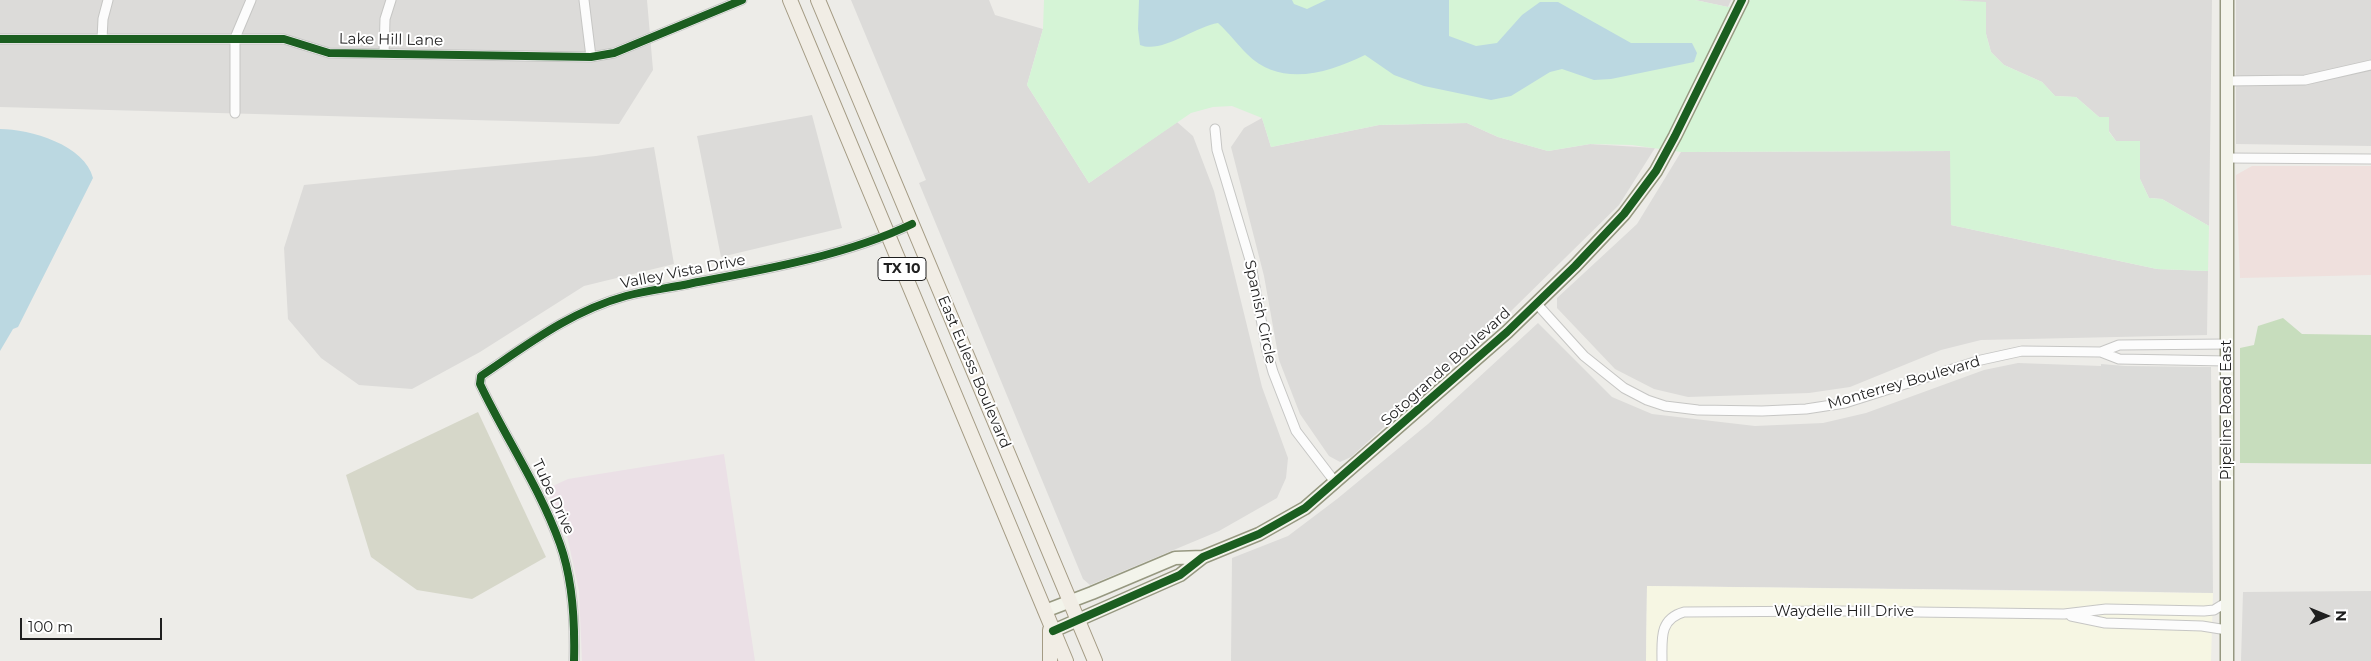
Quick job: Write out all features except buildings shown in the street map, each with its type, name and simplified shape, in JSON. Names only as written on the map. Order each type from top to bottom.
[{"type":"main road","name":"East Euless Boulevard","points":[[790,0],[1066,661]]},
{"type":"main road","name":"East Euless Boulevard","points":[[818,0],[1095,661]]},
{"type":"main road","points":[[1049,621],[1050,661]]},
{"type":"street","points":[[102,39],[103,19],[108,0]]},
{"type":"street","points":[[235,113],[235,38],[252,0]]},
{"type":"street","points":[[384,54],[385,19],[391,0]]},
{"type":"street","points":[[584,0],[591,57]]},
{"type":"street","name":"Lake Hill Lane","points":[[0,39],[284,39],[329,53],[591,57],[614,53],[742,0]]},
{"type":"street","name":"Sotogrande Boulevard","points":[[1049,621],[1078,620],[1180,574],[1203,557],[1259,534],[1305,508],[1507,332],[1575,266],[1634,201],[1656,171],[1742,0]]},
{"type":"street","name":"Pipeline Road East","points":[[2227,0],[2227,661]]},
{"type":"street","points":[[2227,81],[2305,80],[2371,65]]},
{"type":"street","name":"Spanish Circle","points":[[1215,130],[1217,150],[1250,260],[1267,351],[1273,372],[1296,431],[1335,482]]},
{"type":"street","points":[[2227,158],[2371,159]]},
{"type":"street","name":"Valley Vista Drive","points":[[480,384],[481,376],[541,334],[598,306],[626,296],[758,271],[888,236],[912,224]]},
{"type":"street","name":"Monterrey Boulevard","points":[[1536,303],[1584,356],[1624,388],[1646,400],[1682,409],[1735,411],[1806,409],[1845,403],[1981,360],[2022,352],[2101,352],[2119,345],[2227,344]]},
{"type":"street","name":"Monterrey Boulevard","points":[[2101,352],[2119,360],[2227,362]]},
{"type":"street","name":"Tube Drive","points":[[480,384],[523,466],[560,544],[571,599],[574,661]]},
{"type":"street","name":"Sotogrande Boulevard","points":[[1049,621],[1070,602],[1174,558],[1203,557]]},
{"type":"street","name":"Waydelle Hill Drive","points":[[1662,661],[1663,628],[1667,621],[1676,614],[1684,612],[1841,611],[2064,614],[2106,609],[2204,611],[2214,610],[2228,602]]},
{"type":"street","name":"Waydelle Hill Drive","points":[[2064,614],[2105,623],[2202,626],[2227,630]]},
{"type":"shaded area","points":[[0,0],[647,0],[653,70],[619,124],[0,107]]},
{"type":"shaded area","points":[[851,0],[989,0],[995,15],[1043,29],[1027,85],[1089,183],[1177,122],[1193,136],[1214,191],[1262,387],[1288,458],[1286,478],[1277,498],[1219,531],[1090,585],[1083,579],[919,183],[926,180]]},
{"type":"shaded area","points":[[1695,0],[1731,0],[1728,7]]},
{"type":"shaded area","points":[[1953,0],[2212,0],[2209,226],[2162,199],[2149,198],[2140,179],[2140,141],[2116,141],[2099,117],[2076,97],[2055,96],[2042,82],[2004,65],[1991,52],[1986,34],[1985,3]]},
{"type":"shaded area","points":[[2236,0],[2371,0],[2371,146],[2236,144]]},
{"type":"shaded area","points":[[812,115],[842,228],[721,257],[697,136]]},
{"type":"shaded area","points":[[1262,118],[1271,147],[1379,125],[1467,123],[1498,137],[1548,151],[1590,144],[1655,148],[1619,205],[1510,312],[1351,457],[1340,462],[1329,456],[1300,414],[1279,360],[1264,276],[1231,147],[1244,128]]},
{"type":"shaded area","points":[[654,147],[674,264],[584,286],[480,352],[412,389],[359,385],[321,358],[288,319],[284,248],[304,185],[596,156]]},
{"type":"shaded area","points":[[1951,151],[1951,225],[2157,269],[2208,271],[2207,335],[1981,340],[1941,350],[1850,387],[1809,393],[1688,397],[1654,389],[1615,369],[1557,308],[1557,298],[1637,224],[1681,152]]},
{"type":"shaded area","points":[[2252,166],[2371,166],[2371,275],[2240,278],[2236,175]]},
{"type":"shaded area","points":[[1538,323],[1612,397],[1652,414],[1755,426],[1823,423],[1866,413],[1984,370],[2018,363],[2101,366],[2101,591],[1647,586],[1646,661],[1231,661],[1232,558],[1288,536],[1337,499],[1428,424]]},
{"type":"shaded area","points":[[2101,364],[2211,367],[2213,593],[2101,591]]},
{"type":"shaded area","points":[[478,412],[546,557],[472,599],[417,590],[371,557],[346,475]]},
{"type":"shaded area","points":[[724,454],[755,661],[582,661],[579,591],[566,531],[546,489],[568,479]]},
{"type":"shaded area","points":[[1647,586],[2213,593],[2211,661],[1646,661]]},
{"type":"shaded area","points":[[2371,591],[2371,661],[2241,661],[2243,592]]},
{"type":"green space","points":[[1044,0],[1695,0],[1728,7],[1751,0],[1953,0],[1986,2],[1986,34],[1991,52],[2004,65],[2042,82],[2055,96],[2076,97],[2099,117],[2109,117],[2109,132],[2116,141],[2140,141],[2140,179],[2149,198],[2162,199],[2209,226],[2208,271],[2157,269],[1951,225],[1950,151],[1681,152],[1632,145],[1590,144],[1548,151],[1498,137],[1467,123],[1379,125],[1271,147],[1262,118],[1232,106],[1213,107],[1191,113],[1089,183],[1027,85],[1043,29]]},
{"type":"green space","points":[[2283,318],[2302,334],[2371,335],[2371,464],[2240,463],[2240,348],[2254,345],[2258,326]]},
{"type":"water","points":[[1139,0],[1292,0],[1294,4],[1307,9],[1326,0],[1449,0],[1449,36],[1476,46],[1497,43],[1522,15],[1540,2],[1558,2],[1631,43],[1692,43],[1697,53],[1694,62],[1611,79],[1594,80],[1562,69],[1550,72],[1511,96],[1491,100],[1424,86],[1394,75],[1365,55],[1351,62],[1320,72],[1290,74],[1275,71],[1260,65],[1218,23],[1158,46],[1140,45],[1138,29]]},
{"type":"water","points":[[0,129],[26,132],[55,141],[79,156],[88,166],[93,178],[18,327],[13,329],[0,351]]},
{"type":"cycle path","points":[[0,39],[284,39],[329,53],[591,57],[614,53],[742,0]]},
{"type":"cycle path","points":[[1053,631],[1180,575],[1203,557],[1259,534],[1305,508],[1507,332],[1575,266],[1624,214],[1656,171],[1742,0]]},
{"type":"cycle path","points":[[574,661],[572,602],[568,572],[560,544],[543,503],[480,384],[481,376],[550,330],[606,302],[643,292],[748,273],[833,253],[887,235],[912,224]]}]
